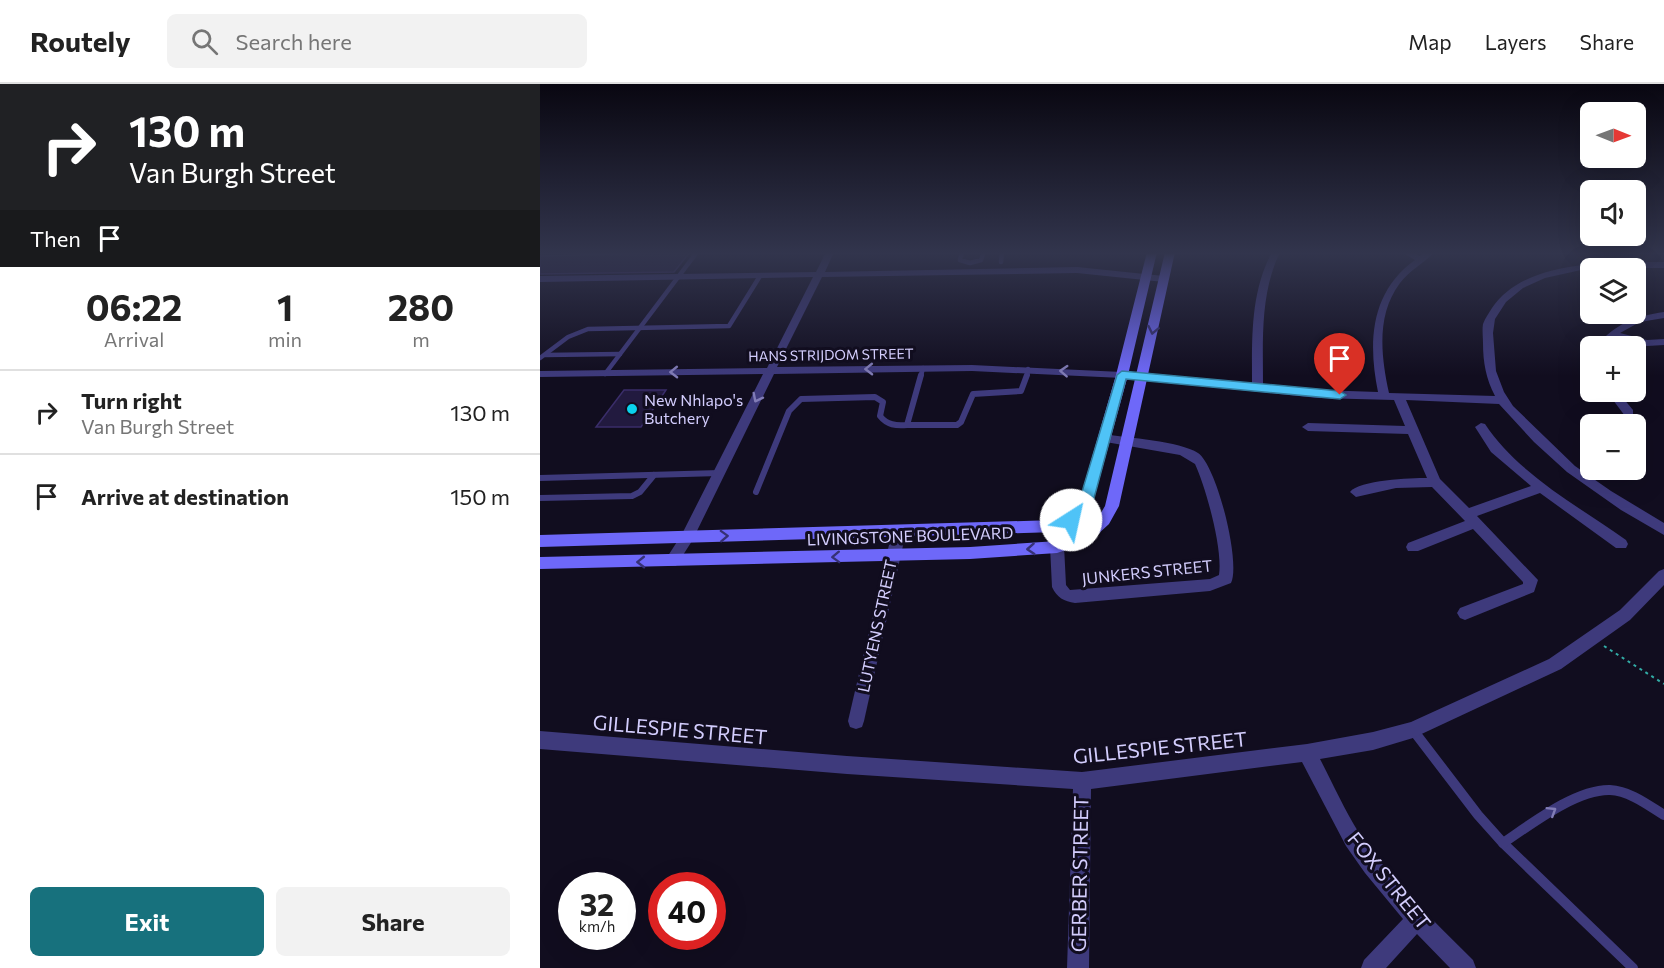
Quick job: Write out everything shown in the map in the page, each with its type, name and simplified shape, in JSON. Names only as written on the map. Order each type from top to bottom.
[{"type":"street","points":[[671,562],[687,537],[810,293]]},
{"type":"street","name":"LIVINGSTONE BOULEVARD","points":[[540,541],[1056,526],[1071,520],[1082,510],[1122,375],[1142,293]]},
{"type":"street","name":"LIVINGSTONE BOULEVARD","points":[[540,563],[671,562],[970,553],[1057,547],[1076,541],[1104,520],[1112,506],[1161,293]]},
{"type":"street","points":[[1257,389],[1261,293]]},
{"type":"street","points":[[1384,397],[1377,365],[1376,328],[1388,293]]},
{"type":"street","points":[[1514,293],[1503,300],[1489,320],[1487,360],[1502,400],[1536,438],[1576,474],[1664,530]]},
{"type":"street","points":[[1611,334],[1627,323],[1664,315]]},
{"type":"street","points":[[1611,334],[1647,343],[1664,342]]},
{"type":"street","name":"HANS STRIJDOM STREET","points":[[540,374],[922,368],[1028,369],[1122,375],[1257,389],[1399,398],[1502,400]]},
{"type":"street","points":[[1399,398],[1435,482],[1529,577],[1532,583],[1529,588],[1466,613]]},
{"type":"street","points":[[1620,402],[1629,413]]},
{"type":"street","points":[[1308,427],[1413,430]]},
{"type":"street","points":[[1481,428],[1495,449],[1540,487],[1621,544]]},
{"type":"street","name":"JUNKERS STREET","points":[[1056,526],[1059,587],[1066,596],[1210,585],[1226,579],[1229,565],[1213,502],[1200,463],[1188,453],[1104,438]]},
{"type":"street","points":[[1356,492],[1396,483],[1435,482]]},
{"type":"street","points":[[1413,548],[1540,487]]},
{"type":"street","name":"LUTYENS STREET","points":[[856,721],[899,532]]},
{"type":"street","name":"GILLESPIE STREET","points":[[540,740],[859,766],[1082,781],[1307,753],[1373,741],[1413,730],[1555,664],[1625,615],[1664,575]]},
{"type":"street","name":"FOX STREET","points":[[1307,753],[1345,826],[1361,851],[1417,919],[1465,968]]},
{"type":"street","name":"GERBER STREET","points":[[1078,968],[1082,781]]},
{"type":"street","points":[[1372,968],[1417,919]]},
{"type":"lane","points":[[604,374],[665,293]]},
{"type":"lane","points":[[542,356],[577,331],[729,326],[749,293]]},
{"type":"lane","points":[[542,356],[620,354]]},
{"type":"lane","points":[[907,425],[922,368]]},
{"type":"lane","points":[[756,492],[789,411],[801,399],[875,397],[883,402],[880,416],[888,424],[957,425],[961,422],[973,394],[1021,391],[1025,385],[1028,369]]},
{"type":"lane","points":[[540,478],[720,473]]},
{"type":"lane","points":[[540,498],[632,496],[640,492],[654,475]]},
{"type":"lane","points":[[1413,730],[1478,815],[1503,843],[1633,968]]},
{"type":"lane","points":[[1503,843],[1568,802],[1607,790],[1629,795],[1664,815]]},
{"type":"path","points":[[1591,638],[1664,684]]},
{"type":"building","name":"New Nhlapo's Butchery","points":[[624,390],[666,390],[641,427],[596,427]]},
{"type":"place","name":"New Nhlapo's Butchery","points":[[632,409]]},
{"type":"route","points":[[1071,520],[1082,510],[1086,502],[1122,375],[1340,395]]}]
